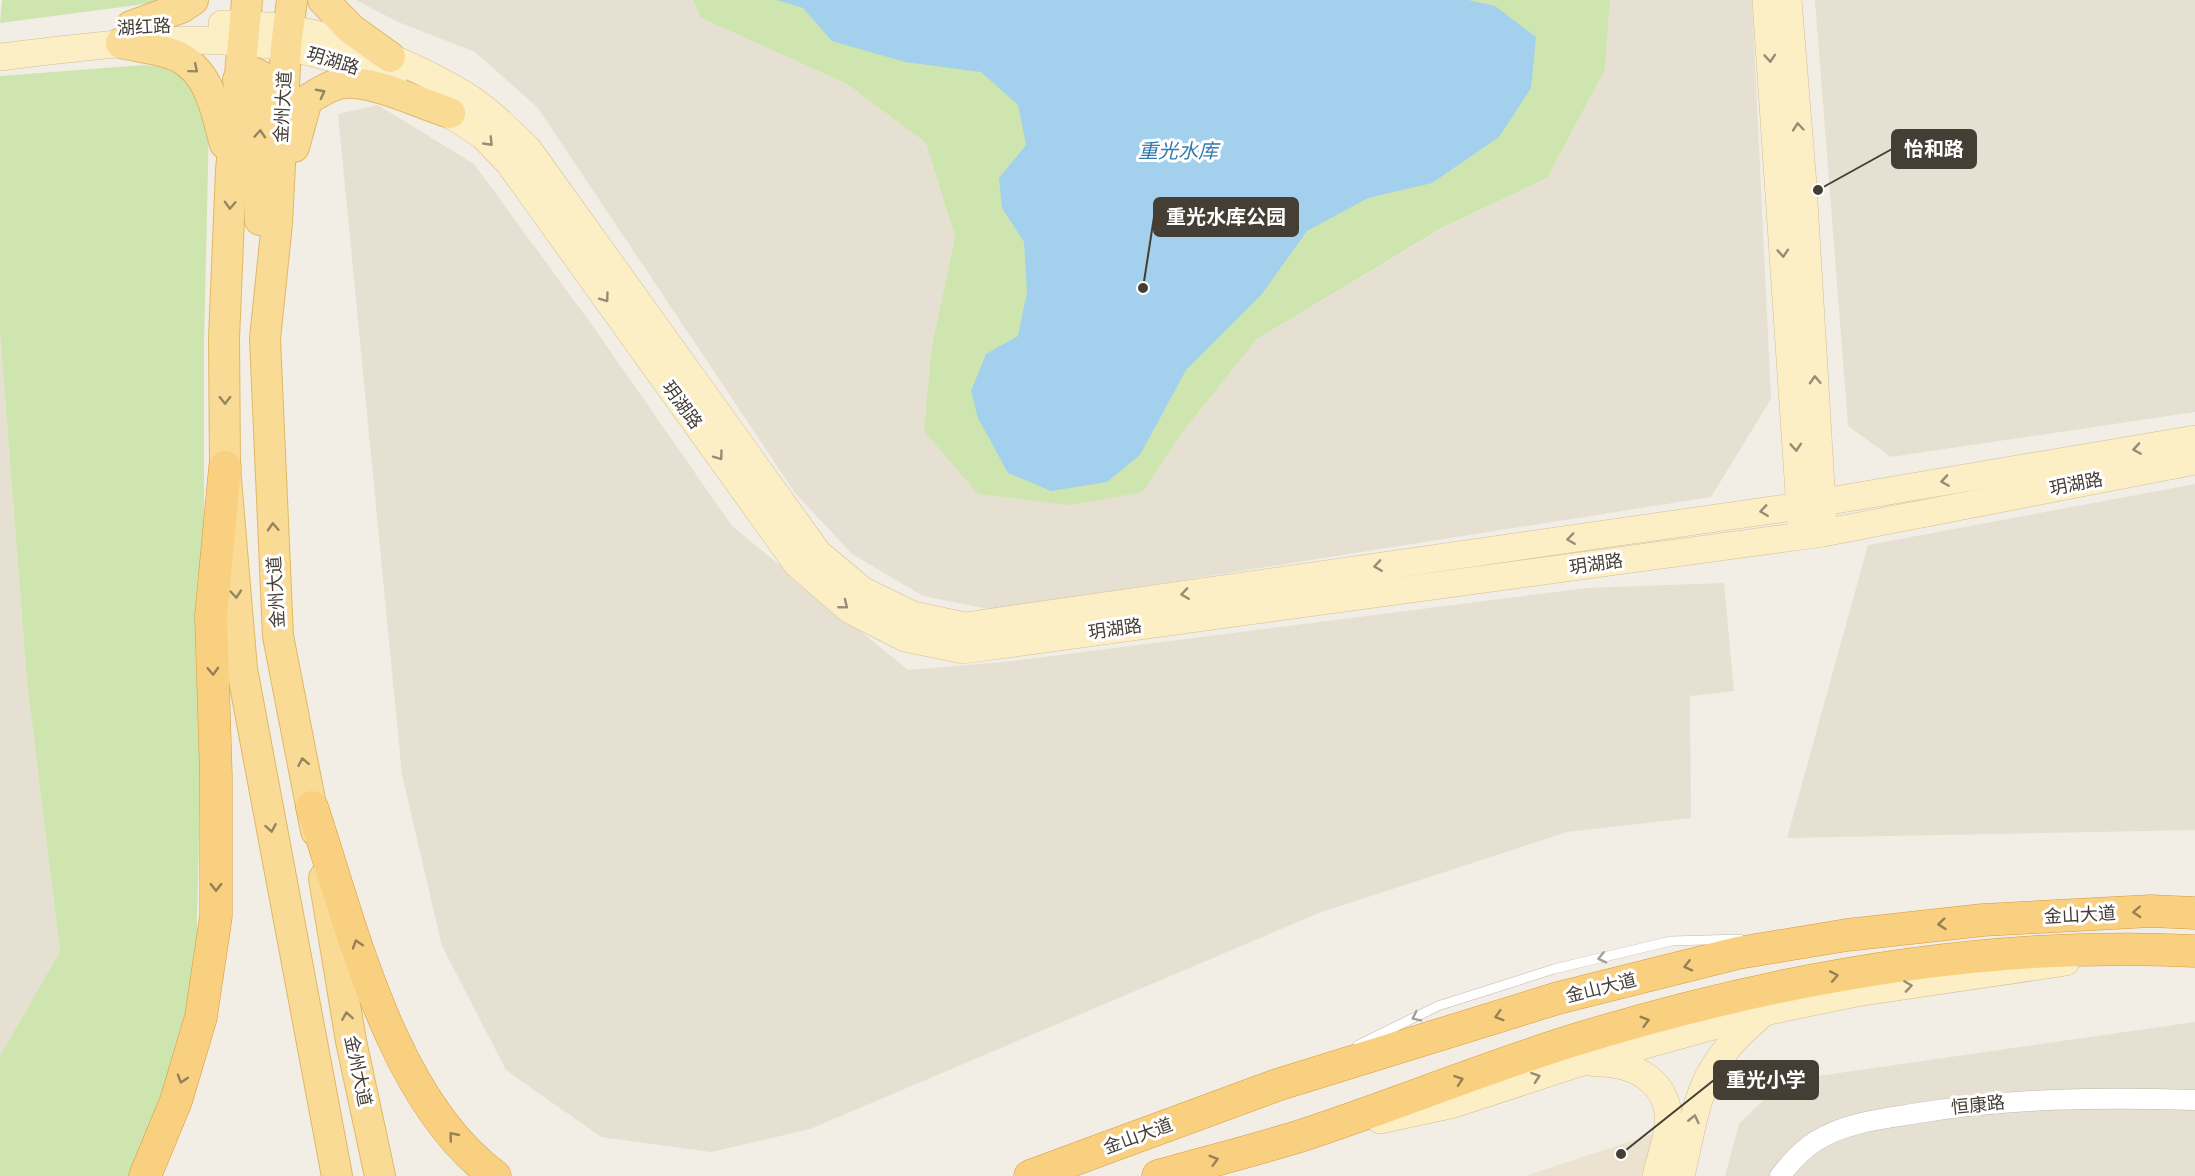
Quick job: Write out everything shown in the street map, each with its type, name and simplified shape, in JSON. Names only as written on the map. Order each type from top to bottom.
[{"type":"highway","points":[[145,1176],[176,1101],[201,1017],[216,916],[216,776],[211,616],[225,467]]},
{"type":"highway","points":[[312,807],[372,990],[410,1073],[452,1137],[495,1176]]},
{"type":"highway","name":"金山大道","points":[[1030,1176],[1277,1085],[1558,998],[1738,953],[1847,935],[1983,920],[2151,911],[2195,913]]},
{"type":"highway","name":"金山大道","points":[[1158,1176],[1296,1137],[1571,1041],[1743,994],[1852,972],[1984,956],[2149,949],[2195,951]]},
{"type":"main road","points":[[126,35],[193,0]]},
{"type":"main road","points":[[323,0],[351,29],[390,57]]},
{"type":"main road","points":[[1766,0],[1811,504]]},
{"type":"main road","points":[[1788,0],[1803,185],[1812,535]]},
{"type":"main road","points":[[244,22],[231,170],[224,339],[225,467],[242,669],[337,1176]]},
{"type":"main road","name":"湖红路","points":[[0,41],[126,35],[244,22],[289,24]]},
{"type":"main road","name":"玥湖路","points":[[289,24],[390,57],[466,96],[498,119],[528,149],[818,553],[862,590],[913,615],[965,626],[1811,504],[2195,439]]},
{"type":"main road","name":"玥湖路","points":[[289,24],[450,113],[482,135],[509,163],[797,564],[850,610],[905,638],[963,650],[1812,535],[2195,461]]},
{"type":"main road","name":"金州大道","points":[[289,24],[277,223],[265,339],[278,636],[312,807],[351,1041],[380,1176]]},
{"type":"main road","points":[[126,35],[178,57],[201,73],[214,101],[231,170]]},
{"type":"main road","name":"湖红路","points":[[0,57],[126,35]]},
{"type":"main road","points":[[238,80],[252,72],[259,75],[264,83],[258,173],[265,339]]},
{"type":"main road","points":[[277,223],[307,100],[324,90],[344,83],[366,85],[450,113]]},
{"type":"main road","points":[[1296,1137],[1454,1104],[1576,1064],[1764,1012],[1856,993],[2149,949]]},
{"type":"main road","points":[[1681,1176],[1701,1089],[1716,1060],[1728,1045],[1764,1012]]},
{"type":"main road","points":[[1576,1064],[1611,1063],[1631,1067],[1647,1076],[1660,1089],[1667,1105],[1668,1126],[1656,1176]]},
{"type":"street","name":"恒康路","points":[[1780,1176],[1793,1160],[1816,1141],[1865,1122],[1974,1103],[2088,1098],[2195,1100]]},
{"type":"lane","points":[[1765,938],[1847,935]]},
{"type":"lane","points":[[1353,1048],[1438,1006],[1554,969],[1671,941],[1753,938]]},
{"type":"lane","points":[[1277,1085],[1342,1053]]},
{"type":"shaded area","points":[[356,0],[693,0],[701,18],[847,84],[926,143],[955,237],[931,350],[924,431],[1143,492],[1181,434],[1257,339],[1443,228],[1547,178],[1605,70],[1610,0],[1752,0],[1771,399],[1711,497],[993,610],[923,596],[852,554],[795,493],[538,108],[475,52],[398,22]]},
{"type":"shaded area","points":[[1815,0],[2195,0],[2195,412],[1891,457],[1848,426]]},
{"type":"shaded area","points":[[378,105],[474,164],[592,325],[732,526],[908,670],[1013,661],[1586,588],[1724,583],[1734,691],[1690,696],[1691,818],[1567,832],[1319,913],[810,1129],[711,1152],[601,1137],[506,1070],[442,946],[402,775],[338,114]]},
{"type":"shaded area","points":[[0,333],[27,682],[60,951],[0,1056]]},
{"type":"shaded area","points":[[2195,484],[2195,830],[1787,838],[1868,545]]},
{"type":"shaded area","points":[[2195,1022],[2195,1176],[1725,1176],[1739,1124],[1783,1081]]},
{"type":"shaded area","points":[[1656,1133],[1646,1176],[1525,1176]]},
{"type":"green space","points":[[2,0],[175,0],[0,23]]},
{"type":"green space","name":"重光水库","points":[[693,0],[1610,0],[1605,70],[1547,178],[1442,228],[1257,339],[1181,434],[1143,492],[1071,505],[978,494],[924,431],[931,350],[955,237],[926,143],[847,84],[701,18]]},
{"type":"green space","points":[[144,65],[164,67],[182,75],[195,87],[209,122],[204,346],[204,623],[196,968],[189,1019],[135,1176],[0,1176],[0,1056],[60,951],[27,682],[0,333],[0,76]]},
{"type":"water","name":"重光水库","points":[[777,0],[1468,0],[1495,6],[1536,37],[1531,88],[1499,137],[1432,183],[1368,198],[1307,231],[1262,294],[1186,370],[1140,455],[1107,482],[1051,491],[1008,473],[978,418],[971,391],[986,354],[1018,336],[1027,292],[1024,242],[1002,208],[999,178],[1026,145],[1018,105],[981,72],[905,62],[832,41],[803,8]]},
{"type":"place","name":"怡和路","points":[[1818,190]]},
{"type":"place","name":"重光水库公园","points":[[1143,288]]},
{"type":"place","name":"重光小学","points":[[1621,1154]]}]
